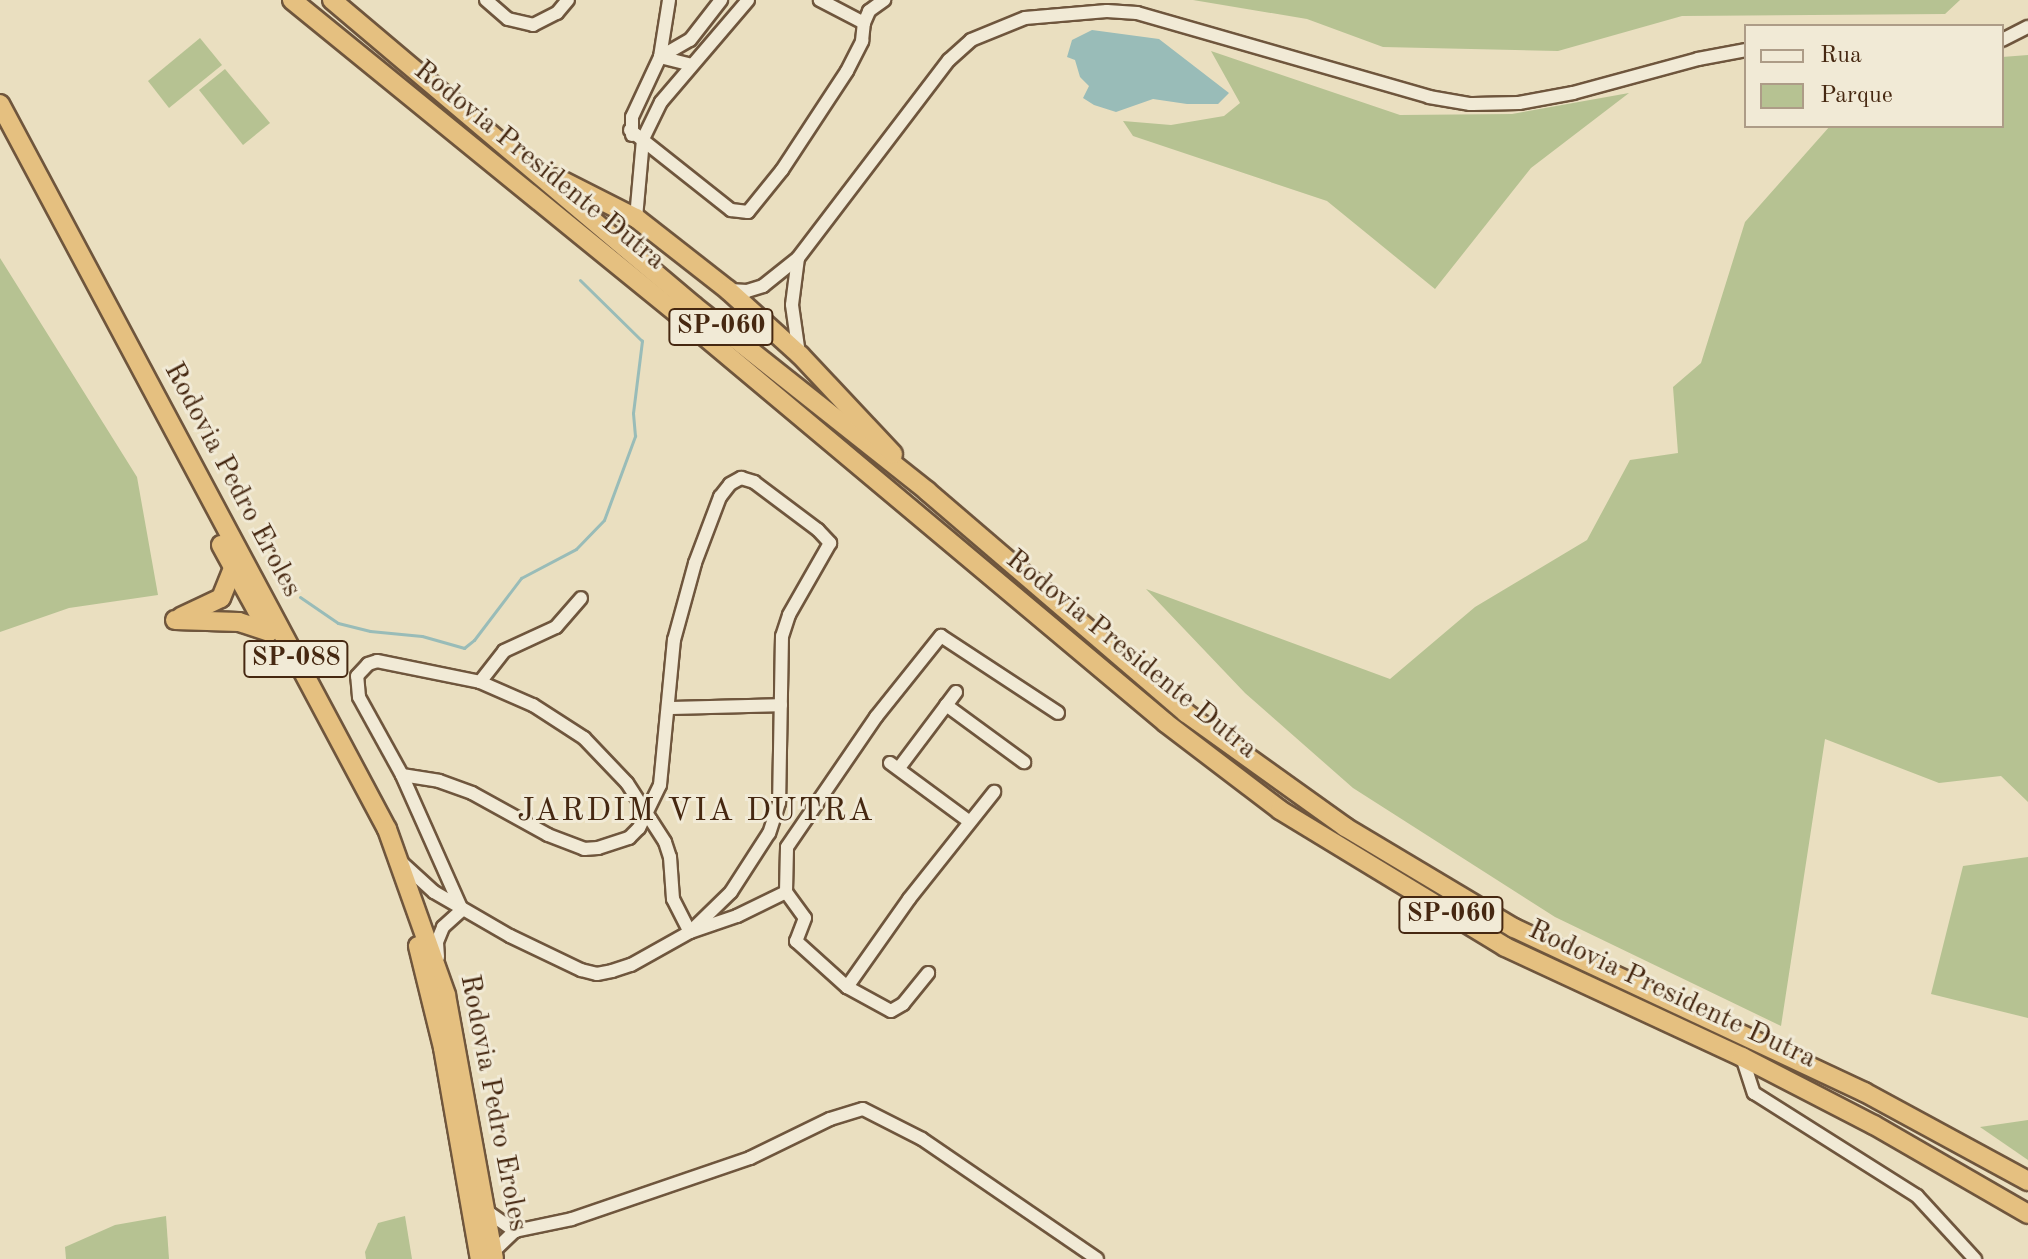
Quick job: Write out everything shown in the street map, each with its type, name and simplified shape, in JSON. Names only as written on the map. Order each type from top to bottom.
[{"type":"highway","name":"Rodovia Presidente Dutra","points":[[292,0],[690,324],[1166,723],[1280,810],[1505,947],[1742,1057],[1874,1125],[2028,1214]]},
{"type":"highway","name":"Rodovia Presidente Dutra","points":[[332,0],[694,306],[927,491],[1186,713],[1345,827],[1514,928],[1864,1092],[2028,1181]]},
{"type":"highway","name":"Rodovia Pedro Eroles","points":[[0,104],[387,829],[438,968],[458,1051],[485,1210],[489,1257]]},
{"type":"highway","name":"Rodovia Pedro Eroles","points":[[0,120],[233,568],[377,835],[407,915],[435,1010],[489,1257]]},
{"type":"highway","points":[[520,158],[636,218],[728,290],[800,355],[927,491]]},
{"type":"highway","points":[[233,568],[221,598],[175,620],[239,622],[269,632]]},
{"type":"street","points":[[486,0],[508,19],[533,25],[545,21],[568,0]]},
{"type":"street","points":[[669,0],[660,57],[630,130],[642,146],[731,210],[748,212],[782,170],[847,71],[862,41],[869,11],[884,0]]},
{"type":"street","points":[[660,57],[690,40],[721,0]]},
{"type":"street","points":[[636,218],[642,146],[661,102],[748,0]]},
{"type":"street","points":[[820,0],[864,23]]},
{"type":"street","points":[[728,290],[747,291],[763,286],[798,258],[949,60],[971,40],[1025,18],[1107,11],[1137,13],[1429,97],[1470,104],[1519,103],[1573,93],[1670,65],[1744,50]]},
{"type":"street","points":[[2004,39],[2028,27]]},
{"type":"street","points":[[660,57],[691,65]]},
{"type":"street","points":[[798,258],[792,305],[800,355]]},
{"type":"street","points":[[402,775],[439,781],[472,793],[548,835],[584,849],[629,838],[648,812],[660,785],[679,611],[710,523],[730,484],[741,478],[754,482],[829,539],[829,546],[789,615],[782,636],[779,803],[769,833],[731,892],[690,932]]},
{"type":"street","points":[[480,682],[504,651],[556,627],[581,598]]},
{"type":"street","points":[[928,973],[903,1004],[891,1011],[847,987],[796,941],[805,918],[786,892],[787,847],[876,717],[941,636],[1058,713]]},
{"type":"street","points":[[462,910],[402,775],[359,697],[360,670],[377,661],[480,682],[533,705],[584,738],[627,783],[669,850],[673,899],[690,932]]},
{"type":"street","points":[[956,692],[895,766],[970,822]]},
{"type":"street","points":[[668,708],[781,705]]},
{"type":"street","points":[[946,705],[1024,762]]},
{"type":"street","points":[[847,987],[909,899],[994,792]]},
{"type":"street","points":[[398,859],[434,892],[462,910],[551,957],[597,974],[631,965],[690,932],[737,916],[786,892]]},
{"type":"street","points":[[438,968],[437,942],[443,927],[462,910]]},
{"type":"street","points":[[1742,1057],[1754,1093],[1917,1196],[1975,1259]]},
{"type":"street","points":[[489,1257],[515,1231],[572,1219],[750,1158],[830,1119],[863,1109],[922,1139],[1097,1259]]},
{"type":"street","points":[[485,1210],[515,1231]]},
{"type":"green space","points":[[1193,0],[1960,0],[1945,14],[1682,16],[1558,51],[1383,47],[1307,19]]},
{"type":"green space","points":[[200,38],[222,65],[169,108],[148,81]]},
{"type":"green space","points":[[1211,51],[1400,115],[1512,114],[1629,93],[1531,168],[1435,289],[1327,201],[1133,136],[1123,121],[1171,125],[1224,116],[1240,103]]},
{"type":"green space","points":[[2028,55],[2028,802],[2001,776],[1939,783],[1825,739],[1781,1026],[1555,917],[1353,788],[1245,693],[1146,589],[1390,679],[1475,607],[1587,540],[1630,460],[1678,453],[1673,387],[1701,363],[1745,222],[1828,128],[2004,128],[2004,57]]},
{"type":"green space","points":[[225,69],[270,123],[243,145],[199,90]]},
{"type":"green space","points":[[0,258],[137,477],[158,595],[69,608],[0,632]]},
{"type":"green space","points":[[2028,857],[2028,1018],[1931,994],[1963,866]]},
{"type":"green space","points":[[2028,1120],[2028,1160],[1980,1127]]},
{"type":"green space","points":[[166,1216],[169,1259],[66,1259],[65,1247],[115,1225]]},
{"type":"green space","points":[[405,1216],[412,1259],[366,1259],[365,1252],[378,1223]]},
{"type":"water","points":[[1092,30],[1159,39],[1229,93],[1218,104],[1153,99],[1116,112],[1094,105],[1083,98],[1089,86],[1080,77],[1075,60],[1067,57],[1072,40]]},
{"type":"waterway","points":[[300,597],[338,623],[370,631],[422,636],[464,648],[474,640],[521,578],[576,549],[604,520],[635,436],[633,413],[642,341],[580,280]]},
{"type":"district","name":"JARDIM VIA DUTRA","points":[[696,812]]}]
